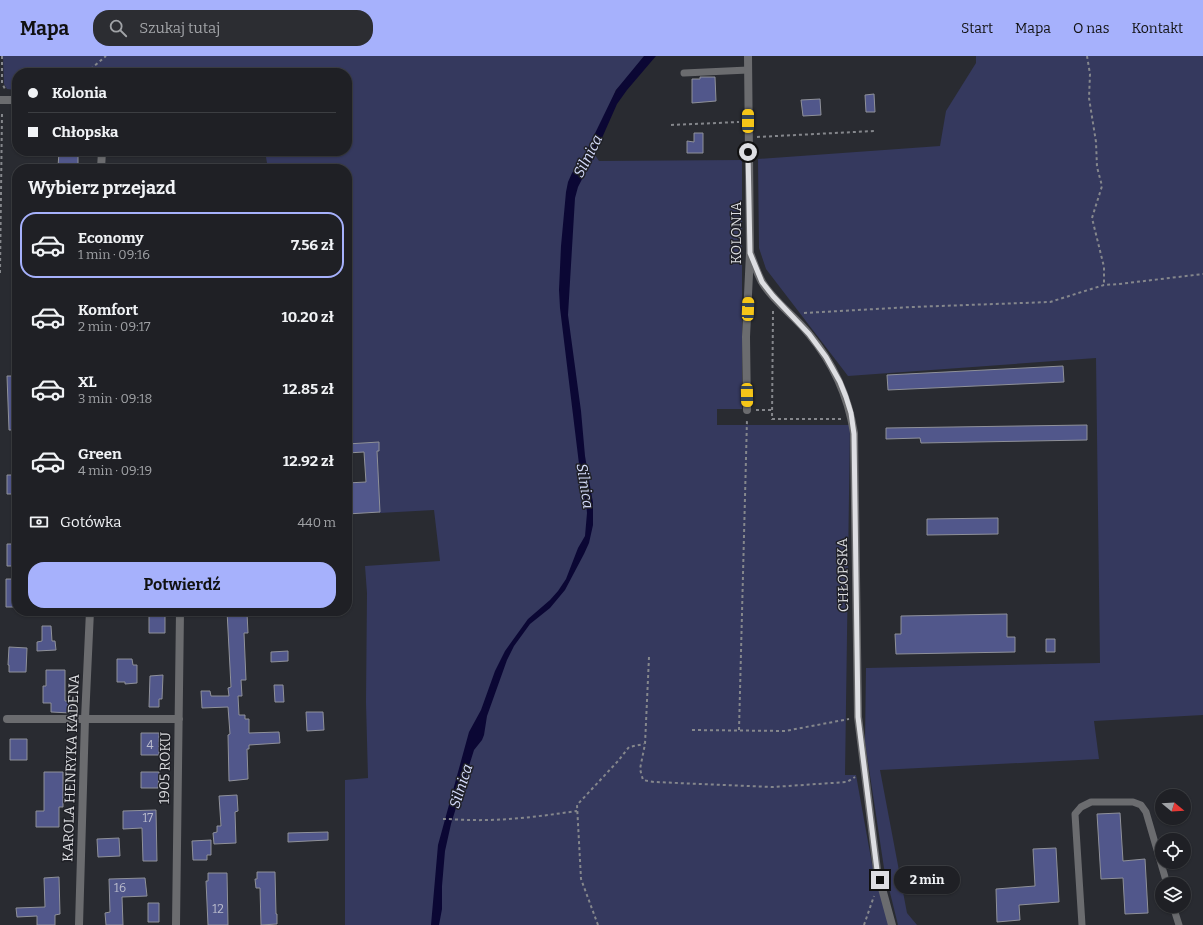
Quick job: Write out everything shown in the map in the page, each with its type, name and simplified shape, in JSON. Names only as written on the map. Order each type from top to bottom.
[{"type":"street","name":"KOLONIA","points":[[747,410],[746,337],[750,253],[748,56]]},
{"type":"street","points":[[0,100],[12,100]]},
{"type":"street","name":"CHŁOPSKA","points":[[750,253],[762,282],[773,296],[809,334],[826,357],[840,382],[846,397],[852,420],[854,434],[858,717],[877,870],[892,925]]},
{"type":"street","name":"KAROLA HENRYKA KADENA","points":[[79,925],[90,616]]},
{"type":"street","name":"1905 ROKU","points":[[176,925],[180,616]]},
{"type":"street","points":[[7,719],[179,719]]},
{"type":"lane","points":[[684,73],[748,70]]},
{"type":"lane","points":[[1082,925],[1075,814],[1081,807],[1091,802],[1133,802],[1141,805],[1146,812],[1165,877]]},
{"type":"lane","points":[[1175,913],[1179,925]]},
{"type":"path","points":[[2,56],[2,86],[8,91],[12,91]]},
{"type":"path","points":[[92,68],[106,56]]},
{"type":"path","points":[[1087,56],[1090,74],[1089,98],[1096,142],[1097,167],[1102,186],[1092,218],[1104,267],[1104,284]]},
{"type":"path","points":[[0,273],[2,113]]},
{"type":"path","points":[[671,125],[748,121]]},
{"type":"path","points":[[748,138],[874,130]]},
{"type":"path","points":[[791,314],[912,307],[1050,302],[1104,284],[1119,284],[1203,274]]},
{"type":"path","points":[[773,296],[772,419],[852,420]]},
{"type":"path","points":[[739,730],[747,410],[773,410]]},
{"type":"path","points":[[649,657],[644,744],[640,769],[643,780],[654,782],[773,787],[847,782],[865,771]]},
{"type":"path","points":[[692,730],[785,731],[858,717]]},
{"type":"path","points":[[598,925],[581,879],[577,805],[629,747],[644,744]]},
{"type":"path","points":[[443,819],[456,818],[470,820],[512,818],[578,811]]},
{"type":"path","points":[[864,925],[880,880]]},
{"type":"shaded area","points":[[3,56],[648,56],[616,90],[591,149],[599,161],[742,160],[742,409],[717,409],[717,425],[850,425],[845,775],[856,775],[872,864],[889,925],[345,925],[345,780],[368,778],[366,702],[367,593],[365,566],[440,561],[434,510],[379,513],[377,442],[352,444],[352,164],[267,164],[266,156],[352,156],[352,68],[12,68],[12,90],[7,89],[4,84]]},
{"type":"shaded area","points":[[976,56],[1203,56],[1203,715],[1094,721],[1099,759],[880,770],[907,913],[917,925],[898,925],[884,868],[865,742],[866,668],[1100,663],[1096,358],[848,376],[766,269],[759,248],[758,159],[940,146],[946,111],[976,63]]},
{"type":"water","name":"Silnica","points":[[644,56],[656,56],[617,104],[594,156],[578,187],[575,198],[568,315],[581,411],[585,456],[593,503],[593,525],[589,543],[565,590],[550,608],[530,624],[514,646],[507,660],[487,716],[484,735],[474,750],[451,824],[445,851],[442,909],[439,925],[431,925],[438,845],[469,732],[481,710],[495,671],[505,651],[528,619],[558,591],[566,579],[578,548],[585,536],[587,513],[586,502],[580,484],[559,290],[566,192],[572,173],[585,154],[616,90]]},
{"type":"building","points":[[700,77],[715,77],[716,101],[692,103],[692,79],[700,79]]},
{"type":"building","points":[[874,94],[875,112],[866,112],[865,95]]},
{"type":"building","points":[[820,99],[821,115],[803,116],[801,100]]},
{"type":"building","points":[[694,133],[703,133],[703,153],[687,153],[687,141],[694,142]]},
{"type":"building","points":[[59,156],[78,156],[78,164],[58,164]]},
{"type":"building","points":[[1063,366],[1064,382],[888,390],[887,375]]},
{"type":"building","points":[[7,376],[12,376],[12,430],[9,430]]},
{"type":"building","points":[[1087,425],[1087,440],[921,443],[920,438],[886,439],[886,428]]},
{"type":"building","points":[[379,442],[379,451],[377,451],[380,512],[352,514],[352,483],[366,482],[364,452],[352,453],[352,444]]},
{"type":"building","points":[[7,475],[12,475],[12,494],[7,494]]},
{"type":"building","points":[[998,518],[998,534],[927,535],[927,519]]},
{"type":"building","points":[[7,544],[12,544],[12,566],[7,566]]},
{"type":"building","points":[[6,579],[12,579],[12,607],[6,607]]},
{"type":"building","points":[[1007,614],[1007,637],[1015,637],[1015,652],[896,654],[895,634],[901,634],[901,616]]},
{"type":"building","points":[[149,616],[165,616],[165,633],[149,633]]},
{"type":"building","points":[[227,616],[247,616],[248,633],[244,633],[246,680],[241,680],[242,696],[238,696],[239,715],[245,715],[245,719],[249,719],[249,733],[279,732],[280,743],[249,745],[249,749],[247,749],[248,779],[229,781],[228,735],[230,734],[228,707],[202,708],[201,691],[210,691],[211,696],[229,696],[228,688],[231,687]]},
{"type":"building","points":[[42,626],[51,626],[52,641],[55,641],[56,650],[37,651],[37,642],[42,641]]},
{"type":"building","points":[[1046,639],[1055,639],[1055,652],[1046,652]]},
{"type":"building","points":[[9,647],[27,648],[26,672],[9,672]]},
{"type":"building","points":[[288,651],[288,661],[271,662],[271,652]]},
{"type":"building","points":[[117,659],[132,659],[133,665],[137,665],[137,683],[125,684],[125,682],[117,682]]},
{"type":"building","points":[[46,670],[65,670],[65,701],[72,701],[71,713],[51,712],[51,703],[43,703],[43,686],[46,686]]},
{"type":"building","points":[[163,675],[162,699],[159,699],[159,707],[149,707],[150,676]]},
{"type":"building","points":[[274,685],[283,685],[284,702],[275,702]]},
{"type":"building","points":[[306,712],[323,712],[324,730],[307,731]]},
{"type":"building","points":[[141,733],[159,733],[159,755],[141,755]]},
{"type":"building","points":[[10,739],[27,739],[27,760],[10,760]]},
{"type":"building","points":[[44,772],[63,772],[63,807],[59,807],[59,827],[36,827],[36,811],[44,811]]},
{"type":"building","points":[[141,772],[159,772],[158,788],[141,788]]},
{"type":"building","points":[[237,795],[238,811],[235,812],[236,843],[214,844],[213,833],[217,832],[217,826],[221,826],[219,796]]},
{"type":"building","points":[[156,810],[157,861],[143,861],[142,828],[123,829],[123,811]]},
{"type":"building","points":[[1120,813],[1123,861],[1145,859],[1148,913],[1125,914],[1123,878],[1101,879],[1097,814]]},
{"type":"building","points":[[328,832],[328,840],[288,842],[288,833]]},
{"type":"building","points":[[119,838],[120,856],[98,857],[97,839]]},
{"type":"building","points":[[211,840],[211,855],[207,855],[207,860],[193,860],[192,841]]},
{"type":"building","points":[[1056,848],[1059,902],[1019,905],[1020,920],[997,922],[996,889],[1035,886],[1033,849]]},
{"type":"building","points":[[257,872],[275,872],[277,924],[261,925],[260,888],[256,888],[255,879],[257,879]]},
{"type":"building","points":[[208,873],[227,873],[228,925],[208,925],[206,881],[208,881]]},
{"type":"building","points":[[59,877],[60,914],[55,915],[55,925],[37,925],[37,916],[17,917],[16,908],[45,907],[44,878]]},
{"type":"building","points":[[145,878],[147,896],[122,897],[123,925],[106,925],[105,913],[110,912],[109,879]]},
{"type":"building","points":[[148,903],[159,903],[159,922],[148,922]]},
{"type":"route","points":[[748,152],[750,253],[762,282],[773,296],[809,334],[826,357],[840,382],[851,413],[854,434],[858,717],[877,870],[880,880]]}]
